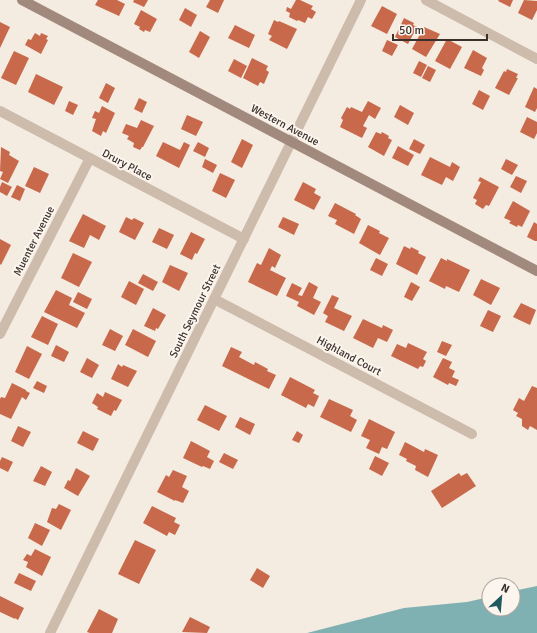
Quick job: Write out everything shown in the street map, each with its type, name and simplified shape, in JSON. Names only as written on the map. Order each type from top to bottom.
[{"type":"street","name":"Western Avenue","points":[[22,0],[537,271]]},
{"type":"street","name":"South Seymour Street","points":[[50,633],[361,0]]},
{"type":"street","points":[[426,0],[537,59]]},
{"type":"street","name":"Drury Place","points":[[0,111],[244,239]]},
{"type":"street","name":"Muenter Avenue","points":[[0,334],[90,158]]},
{"type":"street","name":"Highland Court","points":[[214,299],[472,434]]},
{"type":"water","points":[[537,586],[537,633],[307,633],[404,608],[467,602],[481,599],[481,617],[521,617],[521,589]]},
{"type":"building","points":[[98,0],[117,0],[125,4],[119,16],[95,5]]},
{"type":"building","points":[[134,0],[148,0],[144,7],[133,2]]},
{"type":"building","points":[[210,0],[224,0],[218,13],[206,7]]},
{"type":"building","points":[[296,0],[300,0],[313,6],[311,9],[316,12],[312,19],[308,17],[305,23],[289,17],[290,13],[286,11],[287,7],[291,9]]},
{"type":"building","points":[[513,0],[510,7],[498,1]]},
{"type":"building","points":[[524,0],[537,1],[537,10],[532,20],[518,13]]},
{"type":"building","points":[[382,6],[397,14],[387,34],[371,26]]},
{"type":"building","points":[[185,8],[197,15],[191,27],[179,20]]},
{"type":"building","points":[[141,10],[157,19],[150,32],[145,30],[144,32],[139,29],[140,27],[134,24]]},
{"type":"building","points":[[404,18],[414,23],[413,25],[417,27],[408,44],[395,37]]},
{"type":"building","points":[[274,20],[297,29],[287,49],[269,40],[272,36],[268,34]]},
{"type":"building","points":[[0,22],[10,27],[0,48]]},
{"type":"building","points":[[235,25],[255,35],[249,48],[228,38]]},
{"type":"building","points":[[424,27],[440,34],[426,57],[412,49]]},
{"type":"building","points":[[200,31],[210,37],[199,58],[189,52]]},
{"type":"building","points":[[35,33],[40,36],[41,33],[48,36],[46,39],[48,40],[41,54],[25,45],[28,39],[31,40]]},
{"type":"building","points":[[447,39],[462,47],[450,69],[435,61]]},
{"type":"building","points":[[387,40],[398,45],[392,56],[382,51]]},
{"type":"building","points":[[473,50],[487,58],[482,68],[484,70],[481,76],[464,68]]},
{"type":"building","points":[[14,51],[29,58],[16,85],[1,78]]},
{"type":"building","points":[[252,58],[268,66],[266,70],[269,72],[264,84],[260,82],[258,86],[243,78]]},
{"type":"building","points":[[234,59],[247,66],[241,78],[228,71]]},
{"type":"building","points":[[419,61],[427,65],[421,77],[413,73]]},
{"type":"building","points":[[428,66],[436,70],[430,82],[422,78]]},
{"type":"building","points":[[507,69],[518,74],[516,78],[518,78],[509,95],[495,88],[504,71],[506,72]]},
{"type":"building","points":[[36,74],[63,87],[54,105],[28,92]]},
{"type":"building","points":[[106,83],[115,88],[108,103],[99,98]]},
{"type":"building","points":[[534,87],[537,89],[537,108],[535,112],[525,107]]},
{"type":"building","points":[[479,90],[490,96],[483,110],[472,104]]},
{"type":"building","points":[[139,98],[147,102],[142,113],[134,109]]},
{"type":"building","points":[[69,101],[78,105],[73,115],[65,111]]},
{"type":"building","points":[[368,101],[381,108],[375,119],[369,115],[363,126],[367,128],[362,138],[340,127],[343,120],[341,118],[347,107],[350,109],[351,107],[362,112]]},
{"type":"building","points":[[400,105],[414,113],[408,125],[394,117]]},
{"type":"building","points":[[102,106],[115,113],[106,133],[103,131],[101,136],[92,131],[96,119],[92,118],[95,111],[99,113]]},
{"type":"building","points":[[187,115],[203,122],[196,136],[181,129]]},
{"type":"building","points":[[527,117],[537,122],[537,133],[534,139],[520,132]]},
{"type":"building","points":[[141,120],[154,126],[140,150],[133,147],[134,143],[127,139],[129,136],[122,133],[126,124],[137,128]]},
{"type":"building","points":[[376,132],[381,134],[382,132],[389,136],[388,138],[392,140],[384,156],[368,147]]},
{"type":"building","points":[[242,139],[253,145],[242,168],[231,162]]},
{"type":"building","points":[[414,139],[425,145],[420,154],[409,149]]},
{"type":"building","points":[[163,142],[180,150],[184,142],[190,145],[179,168],[156,156]]},
{"type":"building","points":[[198,142],[209,148],[205,157],[193,151]]},
{"type":"building","points":[[398,146],[414,155],[408,166],[392,158]]},
{"type":"building","points":[[1,147],[10,152],[9,155],[19,161],[8,183],[0,179],[3,172],[0,171]]},
{"type":"building","points":[[430,157],[450,167],[452,162],[460,167],[453,181],[446,177],[442,185],[421,175]]},
{"type":"building","points":[[205,159],[217,165],[213,173],[202,167]]},
{"type":"building","points":[[506,159],[518,165],[512,175],[501,169]]},
{"type":"building","points":[[34,167],[49,174],[40,193],[25,186]]},
{"type":"building","points":[[220,173],[235,180],[226,198],[212,191]]},
{"type":"building","points":[[516,176],[527,181],[521,193],[510,187]]},
{"type":"building","points":[[480,177],[499,187],[489,206],[486,205],[483,209],[475,204],[477,200],[473,198],[481,182],[478,181]]},
{"type":"building","points":[[2,182],[12,187],[7,196],[0,192]]},
{"type":"building","points":[[303,182],[316,189],[314,193],[321,197],[314,210],[294,200]]},
{"type":"building","points":[[17,185],[25,189],[20,201],[11,197]]},
{"type":"building","points":[[513,201],[530,211],[522,227],[518,225],[517,227],[509,223],[511,221],[504,218]]},
{"type":"building","points":[[335,203],[356,214],[355,215],[361,219],[354,234],[335,224],[337,220],[328,216]]},
{"type":"building","points":[[83,214],[106,226],[99,240],[90,235],[84,248],[69,241]]},
{"type":"building","points":[[126,217],[132,220],[134,218],[144,223],[135,240],[119,232]]},
{"type":"building","points":[[283,217],[299,224],[294,235],[278,227]]},
{"type":"building","points":[[534,222],[537,224],[537,241],[527,237]]},
{"type":"building","points":[[368,225],[380,231],[379,233],[389,238],[380,255],[359,243]]},
{"type":"building","points":[[159,228],[174,235],[167,249],[152,242]]},
{"type":"building","points":[[191,232],[205,239],[192,260],[180,254]]},
{"type":"building","points":[[0,239],[11,245],[1,265],[0,264]]},
{"type":"building","points":[[404,246],[410,249],[411,247],[419,251],[418,253],[426,257],[417,275],[396,264]]},
{"type":"building","points":[[269,248],[281,255],[275,268],[272,266],[270,270],[286,278],[277,296],[248,282],[257,263],[261,265]]},
{"type":"building","points":[[73,253],[92,262],[79,287],[61,278]]},
{"type":"building","points":[[376,258],[388,264],[382,276],[370,270]]},
{"type":"building","points":[[441,258],[447,261],[447,259],[470,270],[459,292],[446,286],[445,289],[429,281]]},
{"type":"building","points":[[170,265],[188,273],[179,291],[162,282]]},
{"type":"building","points":[[143,274],[158,282],[153,291],[138,283]]},
{"type":"building","points":[[481,279],[500,288],[491,305],[473,295]]},
{"type":"building","points":[[129,281],[144,289],[136,305],[121,297]]},
{"type":"building","points":[[309,282],[318,287],[313,298],[321,302],[314,315],[297,306],[299,302],[286,296],[292,283],[302,288],[298,295],[302,296]]},
{"type":"building","points":[[411,282],[420,287],[412,301],[404,297]]},
{"type":"building","points":[[56,290],[72,298],[69,305],[85,313],[77,328],[44,312]]},
{"type":"building","points":[[78,292],[92,299],[87,309],[73,302]]},
{"type":"building","points":[[332,295],[339,298],[334,308],[352,316],[344,331],[325,322],[328,316],[323,313]]},
{"type":"building","points":[[521,303],[536,310],[530,325],[513,317]]},
{"type":"building","points":[[153,308],[166,315],[158,329],[156,328],[155,331],[144,326]]},
{"type":"building","points":[[488,310],[501,316],[493,332],[480,326]]},
{"type":"building","points":[[42,316],[58,324],[48,345],[31,337]]},
{"type":"building","points":[[363,319],[382,328],[383,325],[393,330],[387,342],[378,338],[373,348],[353,338]]},
{"type":"building","points":[[110,329],[123,336],[115,351],[102,345]]},
{"type":"building","points":[[133,329],[156,341],[148,357],[125,345]]},
{"type":"building","points":[[442,341],[452,345],[446,356],[437,352]]},
{"type":"building","points":[[408,343],[427,352],[423,359],[426,361],[423,367],[420,366],[418,369],[391,356],[397,344],[406,348]]},
{"type":"building","points":[[56,345],[69,352],[64,362],[51,356]]},
{"type":"building","points":[[27,346],[42,354],[29,379],[15,372]]},
{"type":"building","points":[[231,347],[242,352],[239,357],[254,365],[255,362],[268,369],[267,371],[276,375],[269,389],[222,366]]},
{"type":"building","points":[[87,358],[99,365],[92,378],[80,372]]},
{"type":"building","points":[[443,358],[452,362],[449,368],[455,371],[452,377],[459,380],[456,386],[449,383],[448,385],[433,377]]},
{"type":"building","points":[[118,364],[122,367],[123,365],[137,371],[128,387],[111,379]]},
{"type":"building","points":[[290,377],[315,390],[313,393],[319,396],[314,407],[308,404],[306,408],[281,395]]},
{"type":"building","points":[[37,381],[47,386],[44,393],[33,388]]},
{"type":"building","points":[[12,383],[30,393],[26,400],[22,397],[11,419],[0,414],[0,399],[1,397],[5,398]]},
{"type":"building","points":[[532,386],[537,388],[537,430],[530,426],[528,430],[522,426],[522,419],[516,416],[518,413],[513,410],[519,398],[524,401]]},
{"type":"building","points":[[105,392],[122,400],[116,411],[114,410],[111,416],[97,409],[98,407],[92,403],[97,393],[103,397]]},
{"type":"building","points":[[329,399],[353,410],[350,416],[357,420],[351,432],[320,417]]},
{"type":"building","points":[[205,405],[227,416],[219,431],[197,420]]},
{"type":"building","points":[[240,417],[255,424],[250,435],[235,427]]},
{"type":"building","points":[[369,419],[395,432],[387,449],[382,447],[379,454],[366,448],[370,440],[361,436]]},
{"type":"building","points":[[18,426],[31,432],[23,447],[11,441]]},
{"type":"building","points":[[83,431],[99,439],[93,451],[77,443]]},
{"type":"building","points":[[297,431],[303,435],[299,443],[292,440]]},
{"type":"building","points":[[191,441],[210,451],[207,457],[214,461],[210,469],[183,458]]},
{"type":"building","points":[[405,442],[424,452],[425,449],[438,455],[428,477],[415,470],[416,466],[406,461],[407,459],[399,455]]},
{"type":"building","points":[[224,453],[238,460],[233,469],[219,462]]},
{"type":"building","points":[[375,456],[389,463],[382,476],[369,469]]},
{"type":"building","points":[[2,457],[13,462],[8,472],[0,468],[0,461]]},
{"type":"building","points":[[41,466],[52,472],[45,486],[33,481]]},
{"type":"building","points":[[76,468],[90,476],[78,496],[64,488],[68,480],[70,481]]},
{"type":"building","points":[[173,470],[187,476],[182,487],[189,491],[183,503],[175,501],[157,492],[166,475],[169,477]]},
{"type":"building","points":[[459,473],[461,476],[467,473],[476,486],[442,508],[431,491]]},
{"type":"building","points":[[59,504],[71,510],[61,530],[47,522],[52,508],[56,509]]},
{"type":"building","points":[[152,506],[176,518],[174,522],[180,525],[175,535],[169,532],[167,536],[143,523]]},
{"type":"building","points":[[35,523],[50,530],[42,546],[28,538]]},
{"type":"building","points":[[135,540],[156,550],[139,584],[118,574]]},
{"type":"building","points":[[35,549],[51,557],[42,576],[26,567],[28,562],[23,560],[27,554],[31,556]]},
{"type":"building","points":[[257,568],[270,576],[263,588],[250,580]]},
{"type":"building","points":[[19,573],[36,581],[31,591],[14,583]]},
{"type":"building","points":[[0,596],[24,608],[18,620],[0,612]]},
{"type":"building","points":[[99,609],[118,619],[112,633],[87,632]]},
{"type":"building","points":[[190,617],[210,627],[207,633],[182,632]]}]
